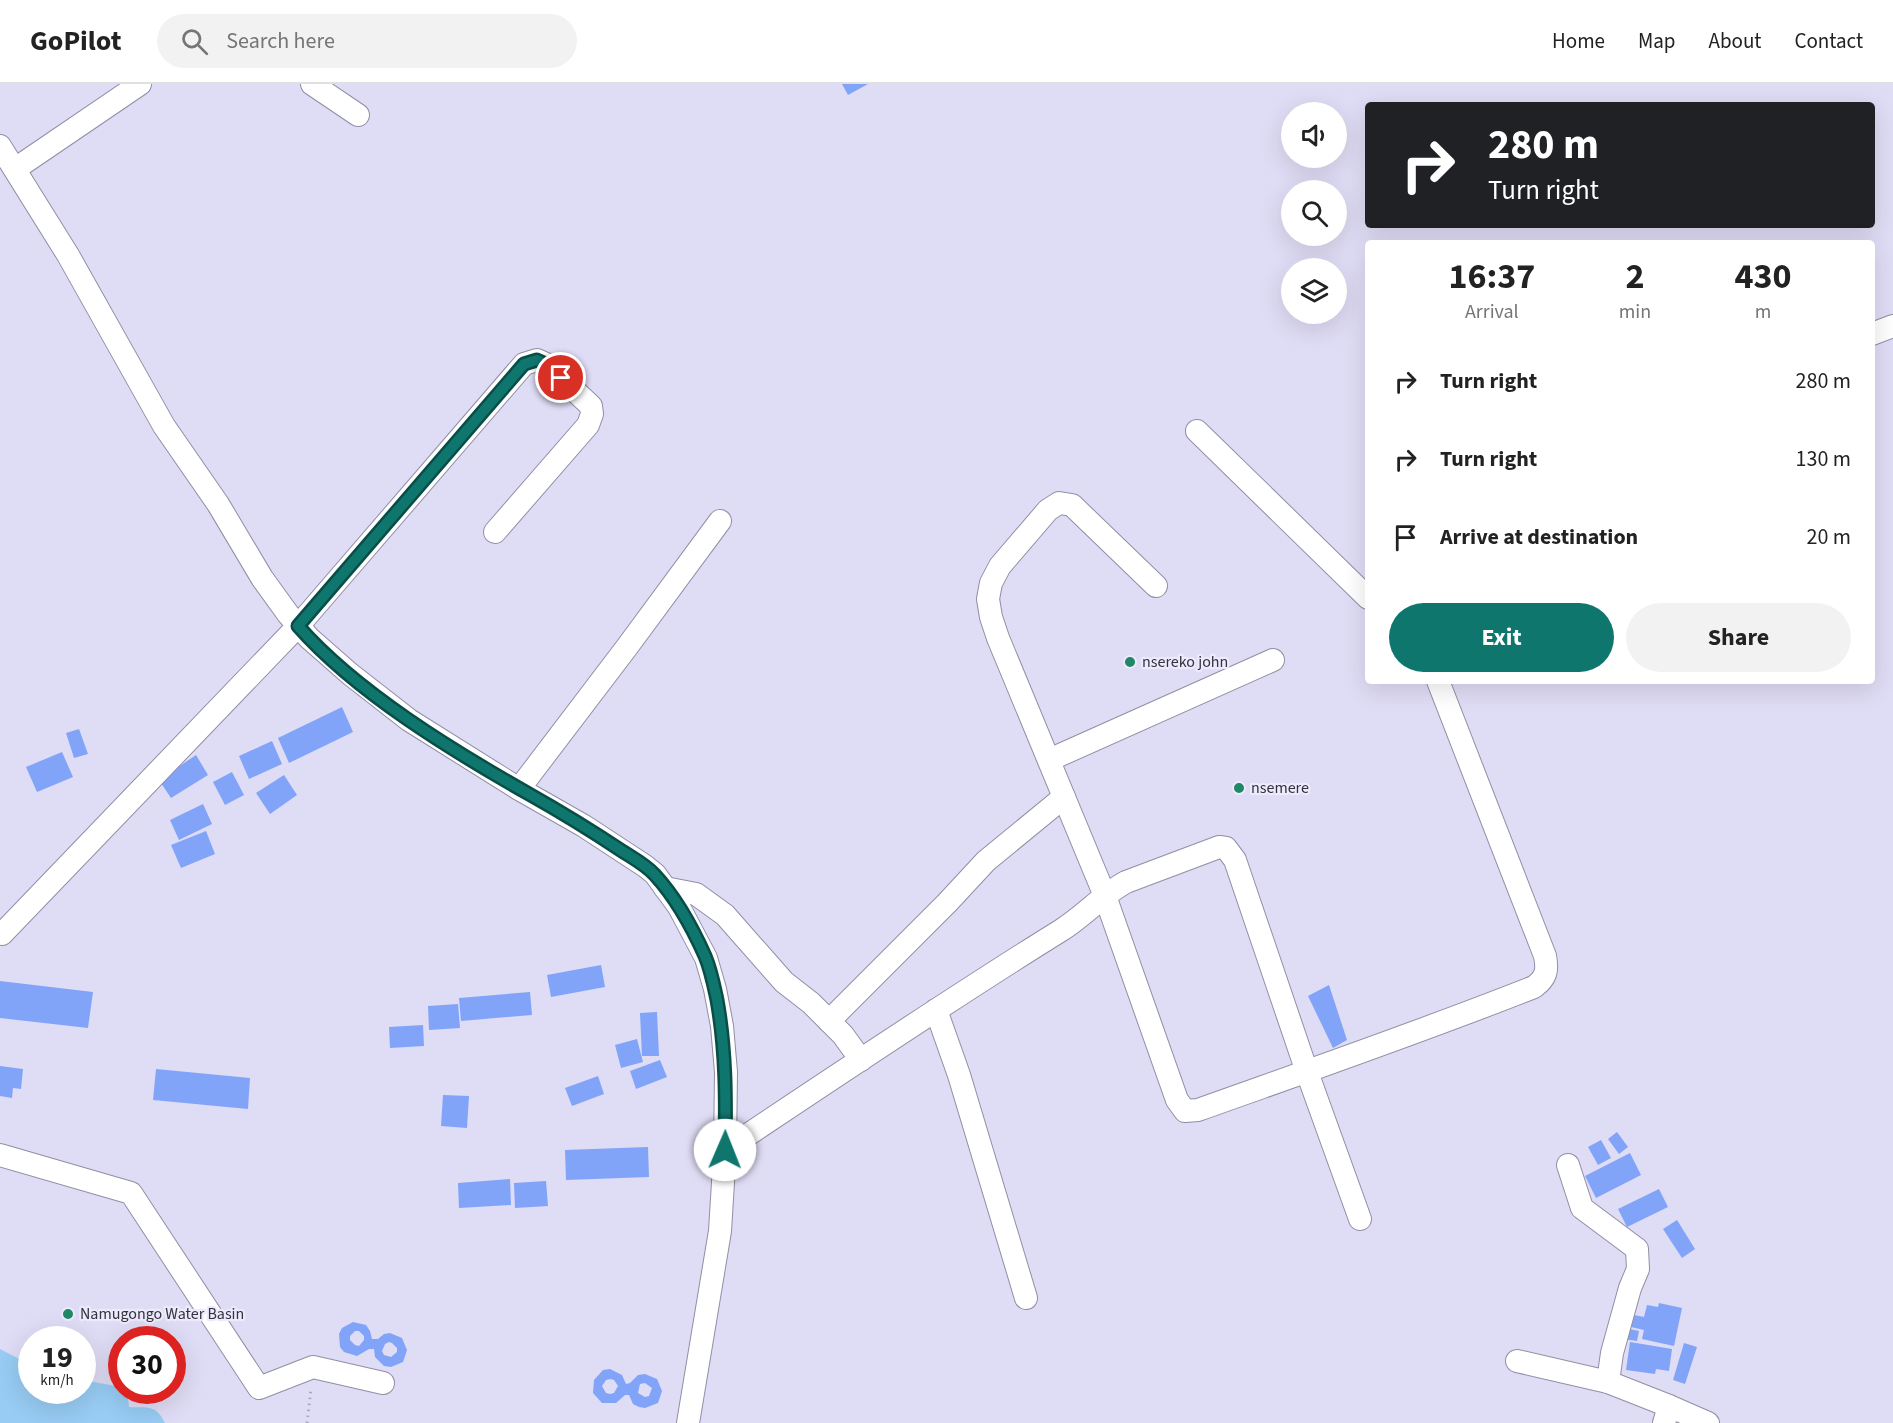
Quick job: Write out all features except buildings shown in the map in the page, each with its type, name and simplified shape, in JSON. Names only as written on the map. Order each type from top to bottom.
[{"type":"street","points":[[15,169],[140,84]]},
{"type":"street","points":[[312,84],[358,114]]},
{"type":"street","points":[[0,146],[68,255],[164,426],[218,504],[262,578],[298,626],[350,674],[409,720],[519,789],[584,826],[645,866],[655,874],[679,907],[706,958],[715,989],[722,1026],[726,1072],[725,1150],[720,1231],[688,1423]]},
{"type":"street","points":[[1875,333],[1893,326]]},
{"type":"street","points":[[2,934],[298,626],[524,364],[537,360],[546,364],[591,406],[592,414],[588,425],[495,532]]},
{"type":"street","points":[[1197,431],[1365,595]]},
{"type":"street","points":[[1156,586],[1072,505],[1065,503],[1048,510],[1000,566],[991,583],[988,599],[991,617],[1105,896],[1180,1108],[1185,1111],[1198,1110],[1439,1024],[1534,987],[1542,981],[1546,974],[1545,956],[1439,684]]},
{"type":"street","points":[[519,789],[720,521]]},
{"type":"street","points":[[1049,760],[1273,660]]},
{"type":"street","points":[[829,1021],[986,861],[1064,796]]},
{"type":"street","points":[[725,1150],[936,1010],[1073,923],[1126,882],[1219,847],[1226,848],[1235,860],[1360,1220]]},
{"type":"street","points":[[665,888],[686,890],[710,903],[741,931],[784,982],[812,1003],[843,1035],[861,1060]]},
{"type":"street","points":[[936,1010],[962,1087],[1026,1298]]},
{"type":"street","points":[[0,1155],[131,1193],[259,1388],[313,1367],[383,1383]]},
{"type":"street","points":[[1568,1165],[1582,1208],[1637,1249],[1638,1269],[1629,1288],[1612,1353],[1608,1382]]},
{"type":"street","points":[[1517,1361],[1608,1382],[1667,1414],[1708,1423]]},
{"type":"path","points":[[307,1423],[313,1367]]},
{"type":"water","points":[[0,1349],[18,1358],[18,1404],[96,1404],[96,1382],[108,1385],[108,1404],[129,1404],[129,1407],[150,1408],[162,1417],[165,1423],[0,1423]]},
{"type":"place","name":"nsereko john","points":[[1130,662]]},
{"type":"place","name":"nsemere","points":[[1239,788]]},
{"type":"place","name":"Namugongo Water Basin","points":[[68,1314]]},
{"type":"route","points":[[561,378],[546,364],[537,360],[524,364],[298,626],[350,674],[409,720],[519,789],[584,826],[655,874],[679,907],[706,958],[715,989],[722,1026],[726,1072],[725,1150]]}]
